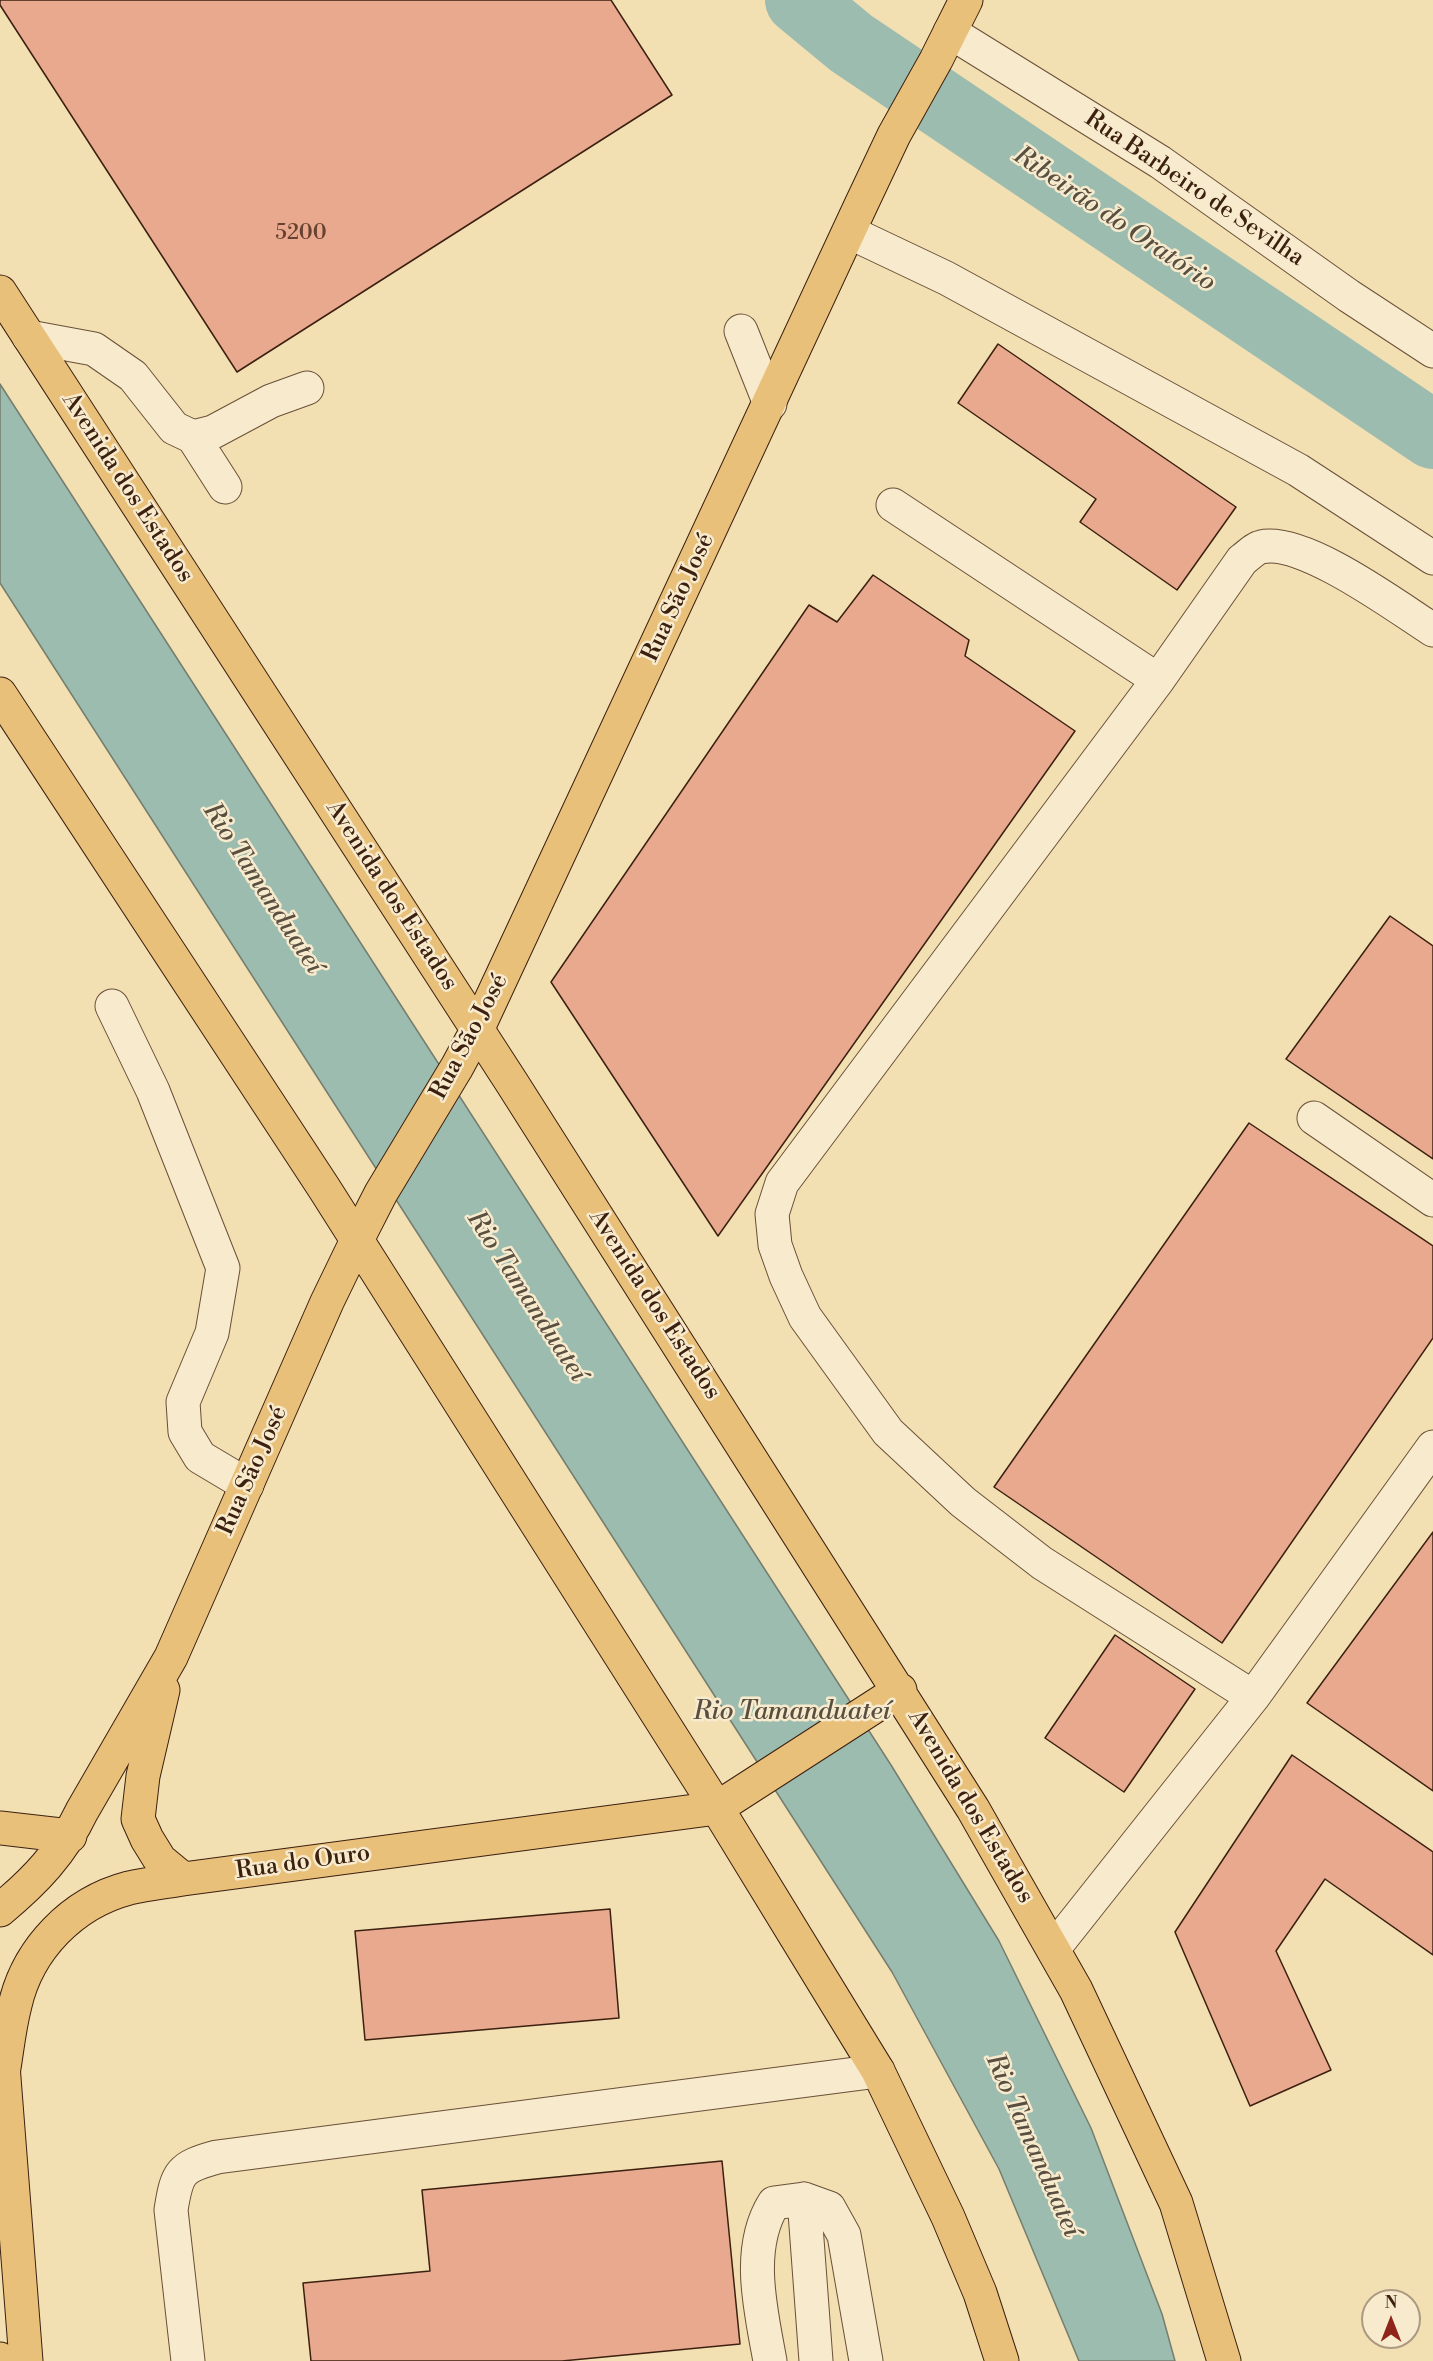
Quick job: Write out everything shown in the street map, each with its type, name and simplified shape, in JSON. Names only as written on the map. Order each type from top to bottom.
[{"type":"main road","name":"Rua São José","points":[[0,1910],[21,1893],[53,1859],[70,1836],[171,1656],[357,1239],[381,1193],[477,1030],[894,135],[966,0]]},
{"type":"main road","name":"Avenida dos Estados","points":[[0,292],[477,1030],[900,1690],[973,1809],[1076,1990],[1176,2203],[1224,2361]]},
{"type":"main road","points":[[0,694],[357,1239],[717,1808],[878,2071],[948,2217],[980,2293],[1002,2361]]},
{"type":"main road","points":[[171,1656],[143,1776],[138,1820],[160,1860],[183,1879]]},
{"type":"main road","points":[[717,1808],[861,1713],[900,1690]]},
{"type":"main road","name":"Rua do Ouro","points":[[3,2074],[15,2004],[30,1966],[52,1932],[85,1906],[127,1889],[183,1879],[717,1808]]},
{"type":"main road","points":[[0,1828],[70,1836]]},
{"type":"main road","points":[[0,2031],[5,2162],[26,2361]]},
{"type":"street","name":"Rua Barbeiro de Sevilha","points":[[943,46],[1160,162],[1349,296],[1433,351]]},
{"type":"street","points":[[849,232],[946,278],[1298,470],[1433,558]]},
{"type":"street","points":[[741,331],[770,404]]},
{"type":"street","points":[[29,337],[94,349],[133,376],[174,428],[193,437],[225,487]]},
{"type":"street","points":[[193,437],[276,409]]},
{"type":"street","points":[[893,505],[1158,680]]},
{"type":"street","points":[[1253,1697],[1042,1563],[963,1502],[888,1432],[805,1317],[775,1245],[772,1214],[782,1183],[1158,680],[1242,560],[1260,547],[1284,546],[1338,570],[1433,630]]},
{"type":"street","points":[[112,1006],[153,1091],[223,1268],[212,1333],[183,1402],[184,1432],[200,1457],[247,1485]]},
{"type":"street","points":[[1314,1118],[1433,1200]]},
{"type":"street","points":[[1054,1948],[1253,1697],[1433,1447]]},
{"type":"street","points":[[188,2361],[171,2210],[174,2191],[181,2173],[194,2163],[241,2153],[878,2071]]},
{"type":"street","points":[[804,2199],[816,2361]]},
{"type":"street","points":[[770,2361],[762,2313],[758,2247],[766,2217],[774,2203],[804,2199],[829,2208],[844,2235],[866,2361]]},
{"type":"water","name":"Rio Tamanduateí","points":[[0,384],[891,1765],[999,1941],[1091,2128],[1162,2314],[1175,2361],[1079,2361],[999,2169],[892,1972],[0,583]]},
{"type":"building","points":[[0,0],[611,0],[672,95],[237,372],[0,5]]},
{"type":"building","points":[[998,344],[1236,507],[1177,590],[1080,522],[1096,499],[958,403]]},
{"type":"building","points":[[873,575],[969,640],[965,656],[1075,731],[718,1236],[551,982],[809,605],[837,622]]},
{"type":"building","points":[[1390,916],[1433,946],[1433,1159],[1286,1059]]},
{"type":"building","points":[[1249,1123],[1433,1246],[1433,1338],[1222,1643],[994,1487]]},
{"type":"building","points":[[1433,1532],[1433,1791],[1307,1703]]},
{"type":"building","points":[[1115,1635],[1195,1689],[1124,1792],[1045,1738]]},
{"type":"building","points":[[1292,1755],[1433,1852],[1433,1955],[1325,1879],[1276,1951],[1331,2070],[1250,2106],[1175,1932]]},
{"type":"building","points":[[610,1909],[619,2018],[365,2040],[355,1931]]},
{"type":"building","points":[[722,2161],[740,2344],[562,2361],[311,2361],[303,2283],[430,2271],[422,2190]]},
{"type":"waterway","name":"Ribeirão do Oratório","points":[[799,0],[851,43],[1433,435]]}]
